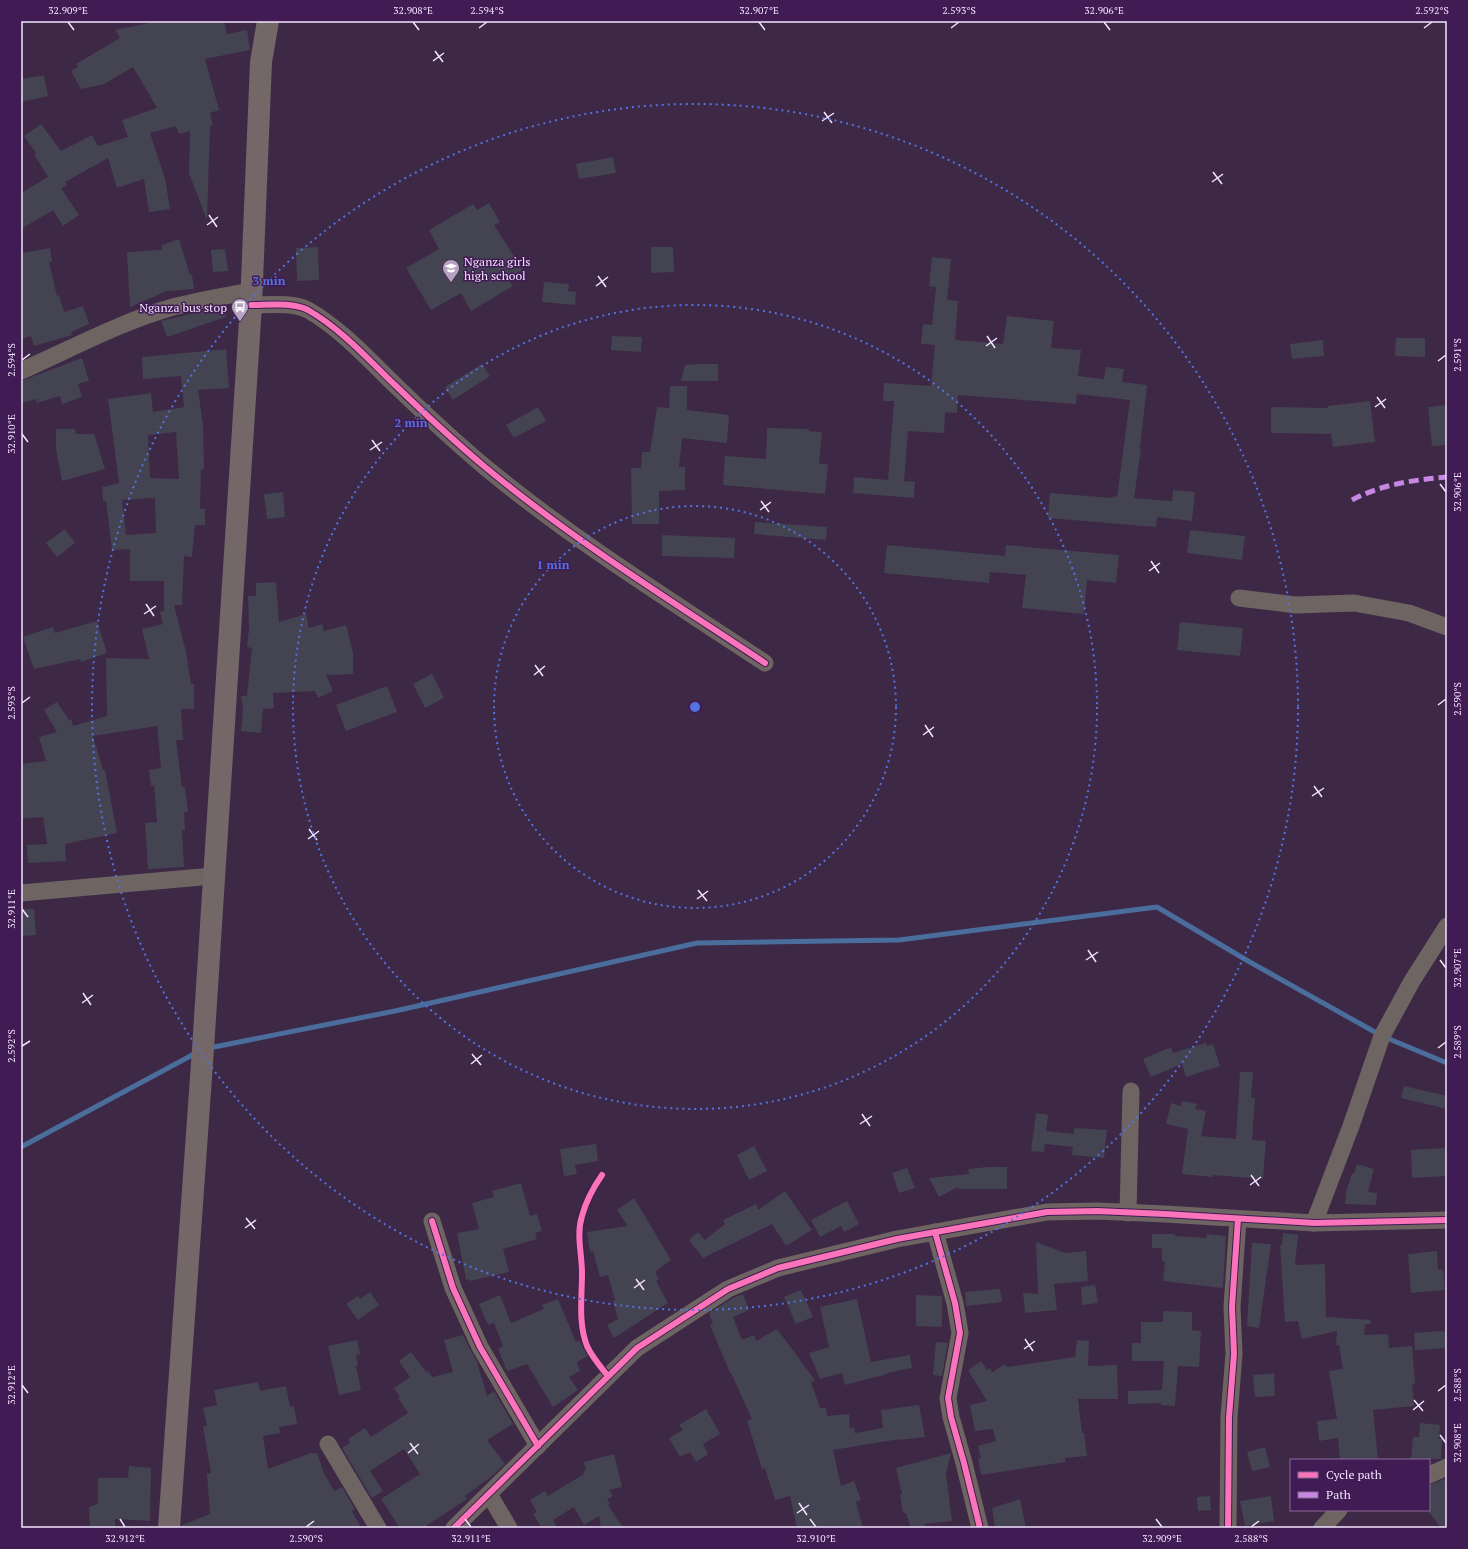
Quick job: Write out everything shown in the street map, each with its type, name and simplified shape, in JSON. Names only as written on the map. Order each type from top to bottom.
[{"type":"main road","points":[[169,1528],[182,1362],[251,298],[261,62],[266,22]]},
{"type":"street","points":[[21,371],[114,328],[173,307],[251,298],[298,306],[308,310],[342,334],[468,452],[506,484],[599,553],[765,663]]},
{"type":"street","points":[[1239,598],[1296,605],[1354,603],[1409,612],[1447,627]]},
{"type":"street","points":[[21,893],[213,876]]},
{"type":"street","points":[[1314,1223],[1351,1126],[1382,1036],[1412,981],[1447,926]]},
{"type":"street","points":[[1128,1213],[1131,1090]]},
{"type":"street","points":[[454,1528],[637,1348],[728,1289],[778,1268],[898,1239],[1047,1212],[1128,1213],[1314,1223],[1447,1220]]},
{"type":"street","points":[[1228,1528],[1229,1418],[1234,1354],[1232,1307],[1238,1219]]},
{"type":"street","points":[[432,1221],[453,1288],[480,1347],[538,1446]]},
{"type":"street","points":[[935,1232],[955,1303],[960,1333],[948,1398],[951,1417],[980,1528]]},
{"type":"street","points":[[328,1444],[378,1528]]},
{"type":"street","points":[[1430,1475],[1447,1467]]},
{"type":"street","points":[[489,1494],[509,1528]]},
{"type":"street","points":[[1322,1528],[1338,1511]]},
{"type":"building","points":[[159,21],[224,21],[227,34],[247,30],[250,50],[205,59],[219,110],[210,113],[213,125],[210,126],[207,220],[189,173],[190,131],[179,134],[176,126],[150,133],[165,178],[170,209],[149,212],[144,179],[117,188],[108,158],[65,182],[67,185],[61,188],[79,215],[63,226],[53,210],[21,229],[21,193],[48,177],[34,154],[36,153],[24,136],[41,124],[61,151],[92,135],[98,146],[128,137],[122,120],[157,108],[133,67],[104,84],[81,89],[71,71],[78,67],[76,64],[120,38],[115,30]]},
{"type":"building","points":[[44,76],[48,96],[21,102],[21,79]]},
{"type":"building","points":[[613,157],[616,173],[579,179],[576,164]]},
{"type":"building","points":[[489,203],[500,222],[494,225],[523,270],[508,279],[513,286],[471,311],[461,293],[431,310],[406,268],[439,249],[429,230],[473,204],[477,210]]},
{"type":"building","points":[[179,239],[190,275],[192,275],[194,289],[167,291],[130,307],[127,252],[162,250],[162,245]]},
{"type":"building","points":[[318,247],[319,280],[297,281],[296,248]]},
{"type":"building","points":[[651,247],[673,247],[674,272],[651,273]]},
{"type":"building","points":[[50,248],[52,262],[49,262],[57,296],[59,295],[64,312],[83,306],[89,324],[71,332],[72,335],[34,346],[31,336],[21,339],[21,253]]},
{"type":"building","points":[[225,249],[228,271],[213,272],[211,250]]},
{"type":"building","points":[[932,257],[951,259],[947,300],[958,301],[955,340],[1003,344],[1007,316],[1054,321],[1051,348],[1081,350],[1078,376],[1104,379],[1106,367],[1124,369],[1122,382],[1147,385],[1141,449],[1134,498],[1172,501],[1173,490],[1195,492],[1192,521],[1157,517],[1156,527],[1048,518],[1050,493],[1113,498],[1113,496],[1117,497],[1130,400],[1077,394],[1076,404],[958,395],[957,413],[945,412],[944,433],[908,431],[904,481],[915,482],[914,498],[853,493],[854,477],[888,480],[894,401],[883,401],[884,383],[931,386],[935,345],[921,344],[923,324],[932,325],[936,287],[929,286]]},
{"type":"building","points":[[544,282],[569,284],[568,291],[576,292],[575,305],[542,302]]},
{"type":"building","points":[[223,306],[226,317],[167,337],[161,321]]},
{"type":"building","points":[[612,336],[642,337],[641,352],[611,350]]},
{"type":"building","points":[[1396,338],[1425,338],[1425,357],[1395,356]]},
{"type":"building","points":[[1323,340],[1324,356],[1292,359],[1290,344]]},
{"type":"building","points":[[226,349],[229,388],[198,390],[203,424],[204,469],[201,469],[200,509],[205,509],[205,525],[195,525],[192,557],[184,556],[182,605],[174,605],[186,652],[191,684],[194,684],[194,709],[181,709],[183,740],[176,740],[182,787],[185,787],[188,812],[184,812],[185,830],[182,830],[184,867],[148,869],[145,823],[157,822],[154,785],[151,786],[149,770],[161,768],[157,726],[93,736],[103,770],[105,770],[117,833],[65,844],[66,861],[28,863],[27,845],[47,844],[43,817],[21,819],[21,764],[46,761],[39,737],[57,732],[44,710],[57,702],[69,720],[71,719],[73,726],[107,716],[106,658],[149,659],[142,629],[163,624],[160,612],[164,611],[164,581],[130,581],[130,549],[112,550],[106,501],[103,501],[102,487],[119,483],[108,399],[151,393],[153,412],[184,407],[181,376],[143,379],[142,357]],"holes":[[[176,432],[179,479],[150,478],[148,435]],[[155,498],[156,533],[126,535],[122,500]]]},
{"type":"building","points":[[82,358],[89,381],[78,384],[82,397],[62,404],[60,396],[37,403],[36,399],[21,403],[21,381]]},
{"type":"building","points":[[482,364],[490,376],[453,400],[445,387]]},
{"type":"building","points":[[718,364],[718,381],[681,381],[685,365]]},
{"type":"building","points":[[670,386],[687,386],[687,410],[729,415],[727,443],[682,438],[679,467],[685,467],[685,490],[659,491],[659,524],[632,524],[631,468],[641,468],[642,452],[650,452],[657,407],[669,408]]},
{"type":"building","points":[[1370,401],[1375,442],[1333,447],[1331,434],[1271,433],[1271,407],[1328,408],[1328,406]]},
{"type":"building","points":[[1447,405],[1447,445],[1432,446],[1428,407]]},
{"type":"building","points":[[538,407],[546,421],[514,438],[506,425]]},
{"type":"building","points":[[767,428],[809,429],[809,431],[822,432],[819,464],[828,464],[825,494],[723,485],[725,456],[766,459]]},
{"type":"building","points":[[56,429],[75,429],[76,434],[94,434],[105,469],[62,481],[56,449]]},
{"type":"building","points":[[283,492],[285,517],[267,519],[264,494]]},
{"type":"building","points":[[755,522],[827,527],[826,540],[754,534]]},
{"type":"building","points":[[65,529],[75,543],[57,557],[46,543]]},
{"type":"building","points":[[1190,530],[1245,536],[1242,560],[1187,553]]},
{"type":"building","points":[[662,535],[735,538],[734,558],[662,556]]},
{"type":"building","points":[[887,545],[1005,556],[1006,545],[1119,555],[1116,583],[1087,580],[1084,614],[1022,608],[1026,575],[990,572],[989,583],[884,573]]},
{"type":"building","points":[[276,582],[279,622],[306,614],[309,628],[322,624],[324,631],[346,625],[353,653],[353,674],[326,675],[333,691],[318,698],[315,691],[273,693],[274,708],[263,709],[261,733],[241,731],[243,710],[241,696],[247,696],[252,648],[247,647],[249,628],[248,596],[256,596],[256,583]]},
{"type":"building","points":[[97,621],[107,653],[81,662],[80,659],[34,669],[23,637],[53,627],[55,633]]},
{"type":"building","points":[[1180,622],[1243,628],[1240,656],[1177,650]]},
{"type":"building","points":[[432,674],[444,698],[425,708],[413,684]]},
{"type":"building","points":[[387,686],[397,712],[346,731],[336,705]]},
{"type":"building","points":[[21,909],[34,909],[36,935],[21,936]]},
{"type":"building","points":[[1206,1043],[1207,1046],[1213,1044],[1220,1066],[1186,1077],[1182,1064],[1151,1077],[1143,1059],[1171,1047],[1173,1053]]},
{"type":"building","points":[[1240,1072],[1253,1072],[1251,1098],[1255,1098],[1252,1140],[1266,1141],[1263,1179],[1182,1174],[1188,1129],[1166,1124],[1171,1103],[1181,1106],[1182,1101],[1197,1104],[1195,1109],[1206,1111],[1201,1136],[1236,1139]]},
{"type":"building","points":[[1404,1086],[1447,1096],[1447,1109],[1401,1098]]},
{"type":"building","points":[[1036,1113],[1048,1115],[1046,1131],[1074,1134],[1074,1128],[1107,1130],[1104,1158],[1072,1155],[1073,1147],[1045,1144],[1044,1152],[1031,1151]]},
{"type":"building","points":[[596,1144],[598,1161],[575,1165],[577,1174],[564,1176],[560,1149]]},
{"type":"building","points":[[754,1146],[767,1171],[749,1180],[737,1155]]},
{"type":"building","points":[[1447,1148],[1447,1176],[1412,1178],[1411,1150]]},
{"type":"building","points":[[1357,1164],[1374,1169],[1368,1192],[1377,1193],[1376,1205],[1345,1204],[1346,1192],[1352,1173],[1354,1174]]},
{"type":"building","points":[[1007,1167],[1007,1189],[959,1189],[958,1187],[939,1197],[929,1178],[969,1174],[968,1169]]},
{"type":"building","points":[[907,1168],[915,1188],[899,1193],[892,1173]]},
{"type":"building","points":[[521,1183],[530,1216],[537,1214],[542,1231],[535,1233],[537,1239],[503,1249],[509,1272],[470,1281],[469,1279],[466,1280],[457,1233],[479,1229],[472,1203],[494,1197],[492,1191]]},
{"type":"building","points":[[785,1191],[812,1230],[786,1246],[772,1224],[703,1258],[689,1240],[698,1232],[705,1240],[725,1224],[723,1220],[756,1204],[758,1210]]},
{"type":"building","points":[[634,1198],[671,1260],[655,1272],[659,1279],[656,1281],[668,1303],[614,1338],[607,1325],[618,1319],[613,1301],[615,1300],[608,1275],[600,1277],[593,1251],[590,1252],[587,1232],[628,1226],[617,1210]]},
{"type":"building","points":[[847,1201],[859,1224],[844,1232],[841,1226],[820,1237],[811,1220]]},
{"type":"building","points":[[1283,1233],[1298,1235],[1295,1265],[1325,1264],[1326,1317],[1371,1320],[1371,1323],[1365,1325],[1364,1335],[1388,1334],[1389,1348],[1412,1346],[1415,1383],[1412,1384],[1414,1406],[1373,1410],[1378,1459],[1340,1459],[1338,1438],[1319,1441],[1317,1421],[1337,1419],[1329,1371],[1343,1369],[1339,1345],[1336,1345],[1337,1331],[1302,1339],[1298,1321],[1285,1322],[1280,1245],[1282,1245]]},
{"type":"building","points":[[1152,1234],[1175,1234],[1175,1236],[1206,1238],[1207,1234],[1226,1236],[1223,1288],[1163,1281],[1165,1261],[1162,1261],[1162,1248],[1152,1248]]},
{"type":"building","points":[[1036,1242],[1065,1253],[1086,1251],[1088,1281],[1054,1284],[1057,1310],[1025,1313],[1023,1293],[1038,1294]]},
{"type":"building","points":[[1252,1243],[1271,1244],[1259,1328],[1247,1326]]},
{"type":"building","points":[[1437,1251],[1438,1270],[1443,1269],[1445,1290],[1411,1293],[1408,1254]]},
{"type":"building","points":[[1095,1285],[1098,1303],[1082,1305],[1081,1287]]},
{"type":"building","points":[[1000,1289],[1002,1302],[966,1306],[965,1292]]},
{"type":"building","points":[[801,1290],[813,1317],[796,1324],[784,1297]]},
{"type":"building","points":[[370,1292],[379,1305],[358,1320],[346,1304],[358,1296],[360,1299]]},
{"type":"building","points":[[743,1294],[749,1310],[733,1317],[742,1340],[754,1335],[756,1341],[777,1329],[815,1380],[811,1382],[820,1408],[826,1408],[827,1416],[849,1414],[850,1428],[854,1427],[855,1433],[883,1428],[881,1410],[919,1405],[925,1437],[900,1439],[833,1450],[841,1486],[854,1481],[861,1500],[856,1502],[863,1528],[797,1528],[790,1496],[775,1500],[765,1468],[762,1469],[747,1421],[752,1419],[730,1373],[710,1325],[713,1324],[709,1313],[733,1298]]},
{"type":"building","points":[[500,1295],[511,1323],[544,1309],[542,1305],[558,1299],[576,1342],[579,1340],[588,1356],[577,1362],[580,1371],[569,1377],[578,1390],[553,1407],[527,1364],[507,1371],[498,1349],[503,1346],[494,1323],[488,1325],[479,1304]]},
{"type":"building","points":[[916,1295],[942,1296],[942,1327],[916,1326]]},
{"type":"building","points":[[857,1299],[871,1362],[910,1355],[912,1368],[887,1373],[845,1385],[842,1373],[820,1379],[809,1353],[829,1347],[820,1307]]},
{"type":"building","points":[[1163,1311],[1192,1312],[1192,1330],[1201,1331],[1199,1367],[1178,1366],[1175,1406],[1161,1405],[1161,1403],[1128,1404],[1128,1391],[1162,1390],[1164,1361],[1132,1361],[1132,1343],[1141,1343],[1141,1322],[1163,1322]]},
{"type":"building","points":[[1440,1331],[1447,1332],[1447,1348],[1415,1350],[1414,1333]]},
{"type":"building","points":[[463,1335],[477,1362],[487,1396],[494,1391],[513,1424],[487,1440],[505,1464],[492,1476],[465,1496],[467,1499],[423,1528],[400,1528],[381,1499],[420,1474],[404,1449],[370,1471],[383,1491],[372,1498],[342,1448],[350,1443],[348,1439],[365,1428],[371,1437],[408,1413],[398,1398],[400,1397],[394,1388],[410,1377],[399,1361],[411,1352],[426,1372],[428,1371],[432,1377],[453,1372],[444,1340]]},
{"type":"building","points":[[357,1340],[360,1354],[356,1355],[358,1365],[356,1366],[361,1390],[339,1395],[328,1346]]},
{"type":"building","points":[[1077,1340],[1089,1341],[1088,1366],[1117,1365],[1118,1399],[1078,1399],[1082,1433],[1084,1433],[1087,1456],[1065,1458],[1065,1462],[981,1475],[978,1458],[981,1459],[978,1446],[996,1441],[993,1429],[975,1431],[970,1405],[987,1401],[968,1370],[981,1361],[987,1370],[990,1368],[992,1372],[1005,1364],[1007,1367],[1075,1357]]},
{"type":"building","points":[[936,1342],[948,1343],[942,1376],[933,1375]]},
{"type":"building","points":[[1274,1373],[1275,1396],[1255,1397],[1253,1375]]},
{"type":"building","points":[[258,1382],[260,1391],[286,1386],[290,1407],[294,1406],[297,1424],[279,1427],[280,1433],[263,1436],[268,1469],[311,1453],[317,1453],[324,1473],[334,1491],[342,1487],[355,1509],[352,1511],[361,1528],[182,1528],[182,1525],[210,1514],[207,1474],[211,1473],[203,1426],[207,1426],[203,1408],[217,1405],[214,1390]]},
{"type":"building","points":[[706,1409],[720,1434],[703,1444],[708,1454],[696,1462],[690,1452],[680,1457],[669,1438],[683,1430],[679,1425]]},
{"type":"building","points":[[1420,1423],[1440,1425],[1439,1438],[1442,1439],[1441,1459],[1411,1459],[1413,1437],[1419,1437]]},
{"type":"building","points":[[1265,1447],[1270,1467],[1252,1471],[1247,1452]]},
{"type":"building","points":[[951,1453],[946,1473],[952,1521],[924,1524],[926,1528],[911,1528],[906,1513],[903,1513],[900,1494],[902,1494],[896,1468]]},
{"type":"building","points":[[614,1454],[622,1487],[609,1490],[613,1496],[607,1499],[610,1504],[608,1505],[623,1528],[601,1528],[599,1516],[584,1525],[574,1507],[553,1520],[557,1528],[542,1528],[533,1514],[537,1512],[530,1500],[545,1491],[548,1496],[584,1474],[583,1471],[586,1470],[584,1462]]},
{"type":"building","points":[[129,1466],[151,1468],[150,1521],[115,1519],[115,1528],[90,1528],[89,1507],[98,1504],[98,1478],[128,1478]]},
{"type":"building","points":[[1447,1478],[1447,1528],[1441,1528],[1429,1512],[1430,1485]]},
{"type":"building","points":[[1210,1496],[1211,1510],[1198,1511],[1197,1497]]},
{"type":"building","points":[[1271,1496],[1274,1521],[1245,1526],[1240,1501]]},
{"type":"building","points":[[1020,1499],[1026,1528],[995,1528],[992,1508]]},
{"type":"waterway","points":[[209,1048],[395,1011],[697,943],[899,940],[1157,907],[1248,961],[1382,1036],[1447,1063]]},
{"type":"waterway","points":[[21,1147],[196,1053]]},
{"type":"marked path","points":[[1352,500],[1387,486],[1410,481],[1447,477]]},
{"type":"cycle path","points":[[251,305],[280,304],[302,307],[332,326],[462,447],[518,494],[622,569],[765,663]]},
{"type":"cycle path","points":[[602,1175],[588,1200],[580,1223],[579,1237],[582,1273],[581,1319],[587,1346],[608,1376]]},
{"type":"cycle path","points":[[454,1528],[637,1348],[728,1289],[778,1268],[897,1239],[1047,1212],[1097,1211],[1314,1223],[1447,1220]]},
{"type":"cycle path","points":[[1228,1528],[1229,1417],[1234,1354],[1232,1307],[1238,1219]]},
{"type":"cycle path","points":[[432,1221],[453,1288],[480,1347],[538,1446]]},
{"type":"cycle path","points":[[935,1232],[955,1303],[960,1333],[948,1398],[951,1417],[980,1528]]},
{"type":"place","name":"Nganza girls high school","points":[[451,283]]},
{"type":"place","name":"Nganza bus stop","points":[[240,322]]}]
